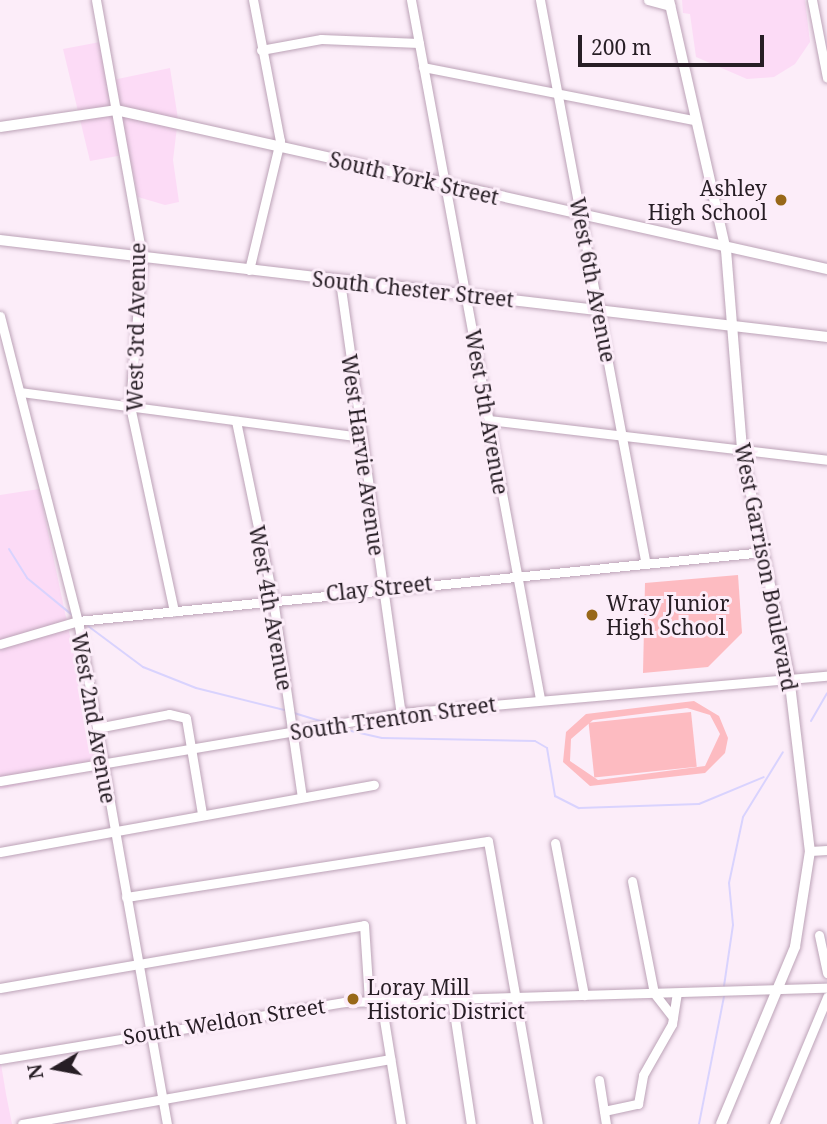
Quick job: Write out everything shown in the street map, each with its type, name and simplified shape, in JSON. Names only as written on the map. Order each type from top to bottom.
[{"type":"main road","name":"West Garrison Boulevard","points":[[670,3],[692,120],[726,250],[742,451],[789,676],[810,851],[803,919],[778,989],[721,1124]]},
{"type":"main road","name":"South York Street","points":[[0,127],[116,110],[726,250],[827,269]]},
{"type":"main road","name":"South Chester Street","points":[[0,240],[827,337]]},
{"type":"street","name":"West 3rd Avenue","points":[[96,0],[142,256],[130,405],[174,611]]},
{"type":"street","points":[[249,270],[279,148],[253,0]]},
{"type":"street","name":"West 5th Avenue","points":[[411,0],[540,699]]},
{"type":"street","name":"West 6th Avenue","points":[[540,0],[645,560]]},
{"type":"street","points":[[648,0],[670,3]]},
{"type":"street","points":[[812,0],[823,35],[827,78]]},
{"type":"street","points":[[261,50],[321,39],[419,43]]},
{"type":"street","points":[[423,67],[692,120]]},
{"type":"street","name":"West Harvie Avenue","points":[[340,281],[401,713]]},
{"type":"street","name":"West 2nd Avenue","points":[[0,316],[78,621],[167,1124]]},
{"type":"street","points":[[20,392],[360,437]]},
{"type":"street","points":[[489,420],[827,460]]},
{"type":"street","name":"West 4th Avenue","points":[[236,421],[273,598],[302,797]]},
{"type":"street","name":"Clay Street","points":[[0,644],[78,621],[645,560],[763,552]]},
{"type":"street","name":"South Trenton Street","points":[[0,781],[401,713],[789,676],[827,676]]},
{"type":"street","points":[[96,728],[178,713],[186,718],[202,814]]},
{"type":"street","points":[[0,852],[374,785]]},
{"type":"street","points":[[126,897],[488,841],[538,1124]]},
{"type":"street","points":[[555,843],[584,995]]},
{"type":"street","points":[[810,851],[827,850]]},
{"type":"street","points":[[632,881],[654,993],[674,1019]]},
{"type":"street","points":[[0,988],[363,925],[369,1001]]},
{"type":"street","points":[[819,935],[827,973]]},
{"type":"street","name":"South Weldon Street","points":[[0,1059],[303,1005],[827,988]]},
{"type":"street","points":[[604,1111],[638,1104],[643,1075],[674,1019],[677,993]]},
{"type":"street","points":[[774,1124],[823,1022],[827,997]]},
{"type":"street","points":[[452,999],[471,1124]]},
{"type":"street","points":[[381,1001],[401,1124]]},
{"type":"street","points":[[22,1124],[390,1059]]},
{"type":"street","points":[[599,1080],[607,1124]]},
{"type":"shaded area","points":[[682,0],[805,0],[810,42],[795,64],[774,77],[747,79],[696,57],[690,14],[683,13]]},
{"type":"shaded area","points":[[100,42],[108,81],[170,68],[178,119],[173,160],[179,202],[165,205],[138,197],[129,154],[90,161],[63,49]]},
{"type":"shaded area","points":[[39,489],[98,769],[0,789],[0,495]]},
{"type":"shaded area","points":[[738,575],[742,633],[708,667],[643,673],[645,583]]},
{"type":"shaded area","points":[[694,701],[719,716],[728,738],[725,753],[705,773],[590,786],[563,762],[566,732],[586,714]],"holes":[[[687,708],[710,715],[720,734],[705,766],[598,780],[570,761],[571,739],[593,720]]]},
{"type":"shaded area","points":[[691,712],[697,767],[594,777],[589,723]]},
{"type":"shaded area","points":[[0,1058],[6,1094],[12,1124],[0,1124]]},
{"type":"waterway","points":[[9,549],[27,578],[71,614]]},
{"type":"waterway","points":[[88,626],[143,667],[196,688],[284,710]]},
{"type":"waterway","points":[[811,721],[827,693]]},
{"type":"waterway","points":[[294,713],[323,722]]},
{"type":"waterway","points":[[338,728],[382,738],[535,741],[547,748],[555,796],[579,808],[699,804],[764,777]]},
{"type":"waterway","points":[[724,986],[733,925],[729,883],[743,817],[783,752]]},
{"type":"waterway","points":[[699,1124],[724,996]]},
{"type":"place","name":"Ashley High School","points":[[781,200]]},
{"type":"place","name":"Wray Junior High School","points":[[592,615]]},
{"type":"place","name":"Loray Mill Historic District","points":[[353,999]]}]
